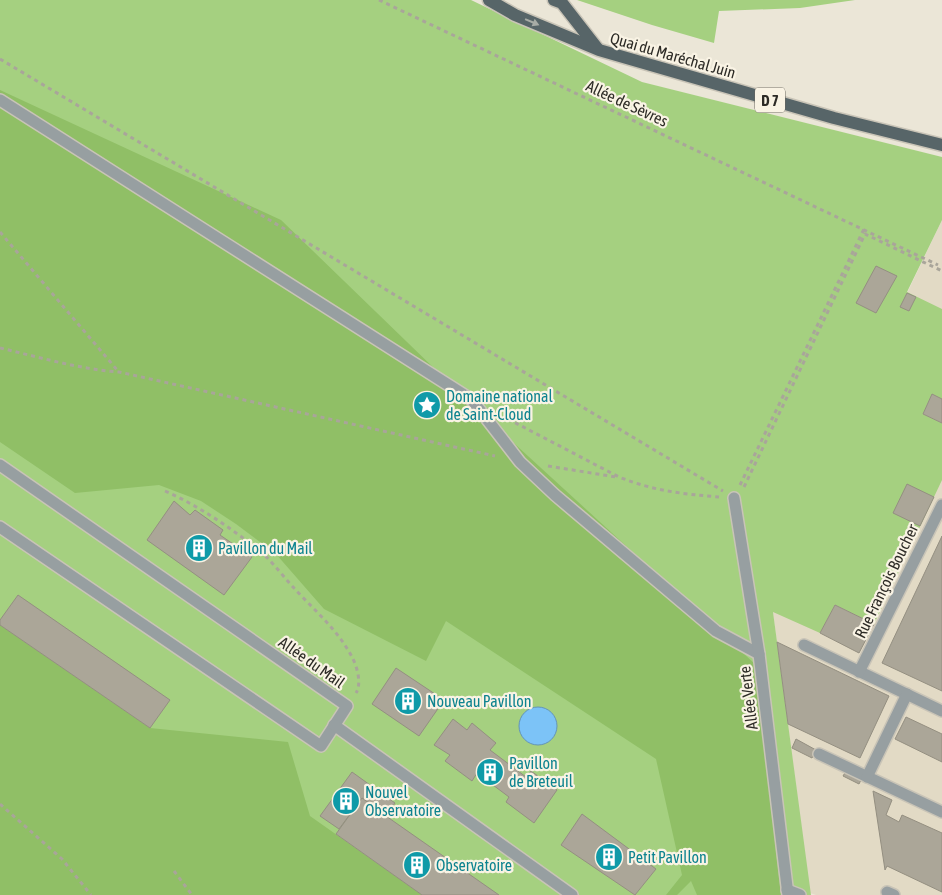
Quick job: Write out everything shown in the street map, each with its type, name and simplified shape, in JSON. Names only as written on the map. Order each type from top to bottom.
[{"type":"main road","name":"Quai du Maréchal Juin","points":[[489,0],[515,15],[599,50],[834,118],[942,145]]},
{"type":"main road","points":[[558,2],[599,50]]},
{"type":"lane","points":[[0,100],[472,400],[520,462],[555,496],[716,631],[759,654]]},
{"type":"lane","name":"Allée du Mail","points":[[0,465],[347,706],[321,746],[0,527]]},
{"type":"lane","name":"Allée Verte","points":[[734,498],[759,654],[788,892]]},
{"type":"lane","name":"Rue François Boucher","points":[[859,672],[942,506]]},
{"type":"lane","points":[[804,645],[942,711]]},
{"type":"lane","points":[[867,777],[907,694]]},
{"type":"lane","points":[[334,725],[572,895]]},
{"type":"lane","points":[[820,754],[942,812]]},
{"type":"lane","points":[[788,892],[800,895]]},
{"type":"path","name":"Allée de Sèvres","points":[[379,0],[938,265]]},
{"type":"path","points":[[0,59],[734,498]]},
{"type":"path","points":[[734,498],[864,229]]},
{"type":"path","points":[[0,232],[119,372]]},
{"type":"path","points":[[506,418],[619,477],[638,484],[673,493],[734,498],[738,500],[865,234],[942,271]]},
{"type":"path","points":[[0,348],[74,366],[119,372],[520,462]]},
{"type":"path","points":[[547,466],[619,477]]},
{"type":"path","points":[[165,490],[199,508],[261,552],[338,635],[352,657],[359,676],[358,690],[347,706]]},
{"type":"path","points":[[0,804],[62,859],[91,895]]},
{"type":"path","points":[[174,871],[192,895]]},
{"type":"shaded area","points":[[942,220],[942,895],[816,895],[810,893],[769,582]]},
{"type":"green space","name":"Domaine national de Saint-Cloud","points":[[0,0],[471,0],[642,82],[942,157],[942,220],[907,292],[942,309],[942,399],[932,395],[923,414],[942,423],[942,480],[874,624],[835,605],[820,633],[773,612],[811,895],[0,895]]},
{"type":"green space","points":[[577,0],[855,0],[800,8],[719,11],[714,43]]},
{"type":"green space","points":[[0,90],[281,220],[469,402],[755,664],[781,895],[697,895],[691,881],[677,895],[666,895],[682,875],[656,759],[446,621],[426,661],[324,609],[276,554],[201,501],[159,485],[75,493],[0,442]]},
{"type":"green space","points":[[0,625],[150,728],[288,742],[310,816],[422,895],[0,895]]},
{"type":"water","points":[[538,707],[551,713],[557,726],[551,739],[538,745],[525,739],[519,726],[525,713]]},
{"type":"building","points":[[876,266],[897,276],[876,313],[856,303]]},
{"type":"building","points":[[907,293],[916,297],[909,311],[900,307]]},
{"type":"building","points":[[932,394],[942,399],[942,423],[923,414]]},
{"type":"building","points":[[907,484],[934,497],[920,526],[893,513]]},
{"type":"building","name":"Pavillon du Mail","points":[[174,501],[190,515],[195,510],[223,530],[220,535],[252,557],[224,595],[147,540]]},
{"type":"building","points":[[942,536],[942,691],[882,663]]},
{"type":"building","points":[[18,595],[170,700],[150,728],[0,625],[0,620]]},
{"type":"building","points":[[835,605],[874,624],[859,653],[820,633]]},
{"type":"building","points":[[777,642],[889,696],[860,758],[788,724]]},
{"type":"building","name":"Nouveau Pavillon","points":[[396,668],[444,700],[419,736],[372,704]]},
{"type":"building","points":[[906,717],[942,734],[942,762],[895,739]]},
{"type":"building","name":"Pavillon de Breteuil","points":[[453,719],[467,730],[472,723],[496,743],[490,750],[526,777],[531,771],[557,790],[534,823],[506,802],[509,797],[477,773],[472,781],[445,761],[450,755],[434,745]]},
{"type":"building","points":[[796,739],[816,750],[812,758],[792,748]]},
{"type":"building","points":[[846,771],[862,778],[859,784],[843,776]]},
{"type":"building","name":"Nouvel Observatoire","points":[[352,772],[395,803],[386,816],[362,798],[339,829],[320,816]]},
{"type":"building","points":[[873,791],[892,800],[886,815],[899,822],[902,815],[942,833],[942,892],[887,866],[885,870]]},
{"type":"building","name":"Observatoire","points":[[362,798],[499,895],[422,895],[336,834]]},
{"type":"building","name":"Petit Pavillon","points":[[582,814],[656,869],[635,895],[561,845]]},
{"type":"place","name":"Domaine national de Saint-Cloud","points":[[427,405]]},
{"type":"place","name":"Pavillon du Mail","points":[[199,548]]},
{"type":"place","name":"Nouveau Pavillon","points":[[408,701]]},
{"type":"place","name":"Pavillon de Breteuil","points":[[490,772]]},
{"type":"place","name":"Nouvel Observatoire","points":[[346,801]]},
{"type":"place","name":"Petit Pavillon","points":[[609,857]]},
{"type":"place","name":"Observatoire","points":[[417,865]]}]
